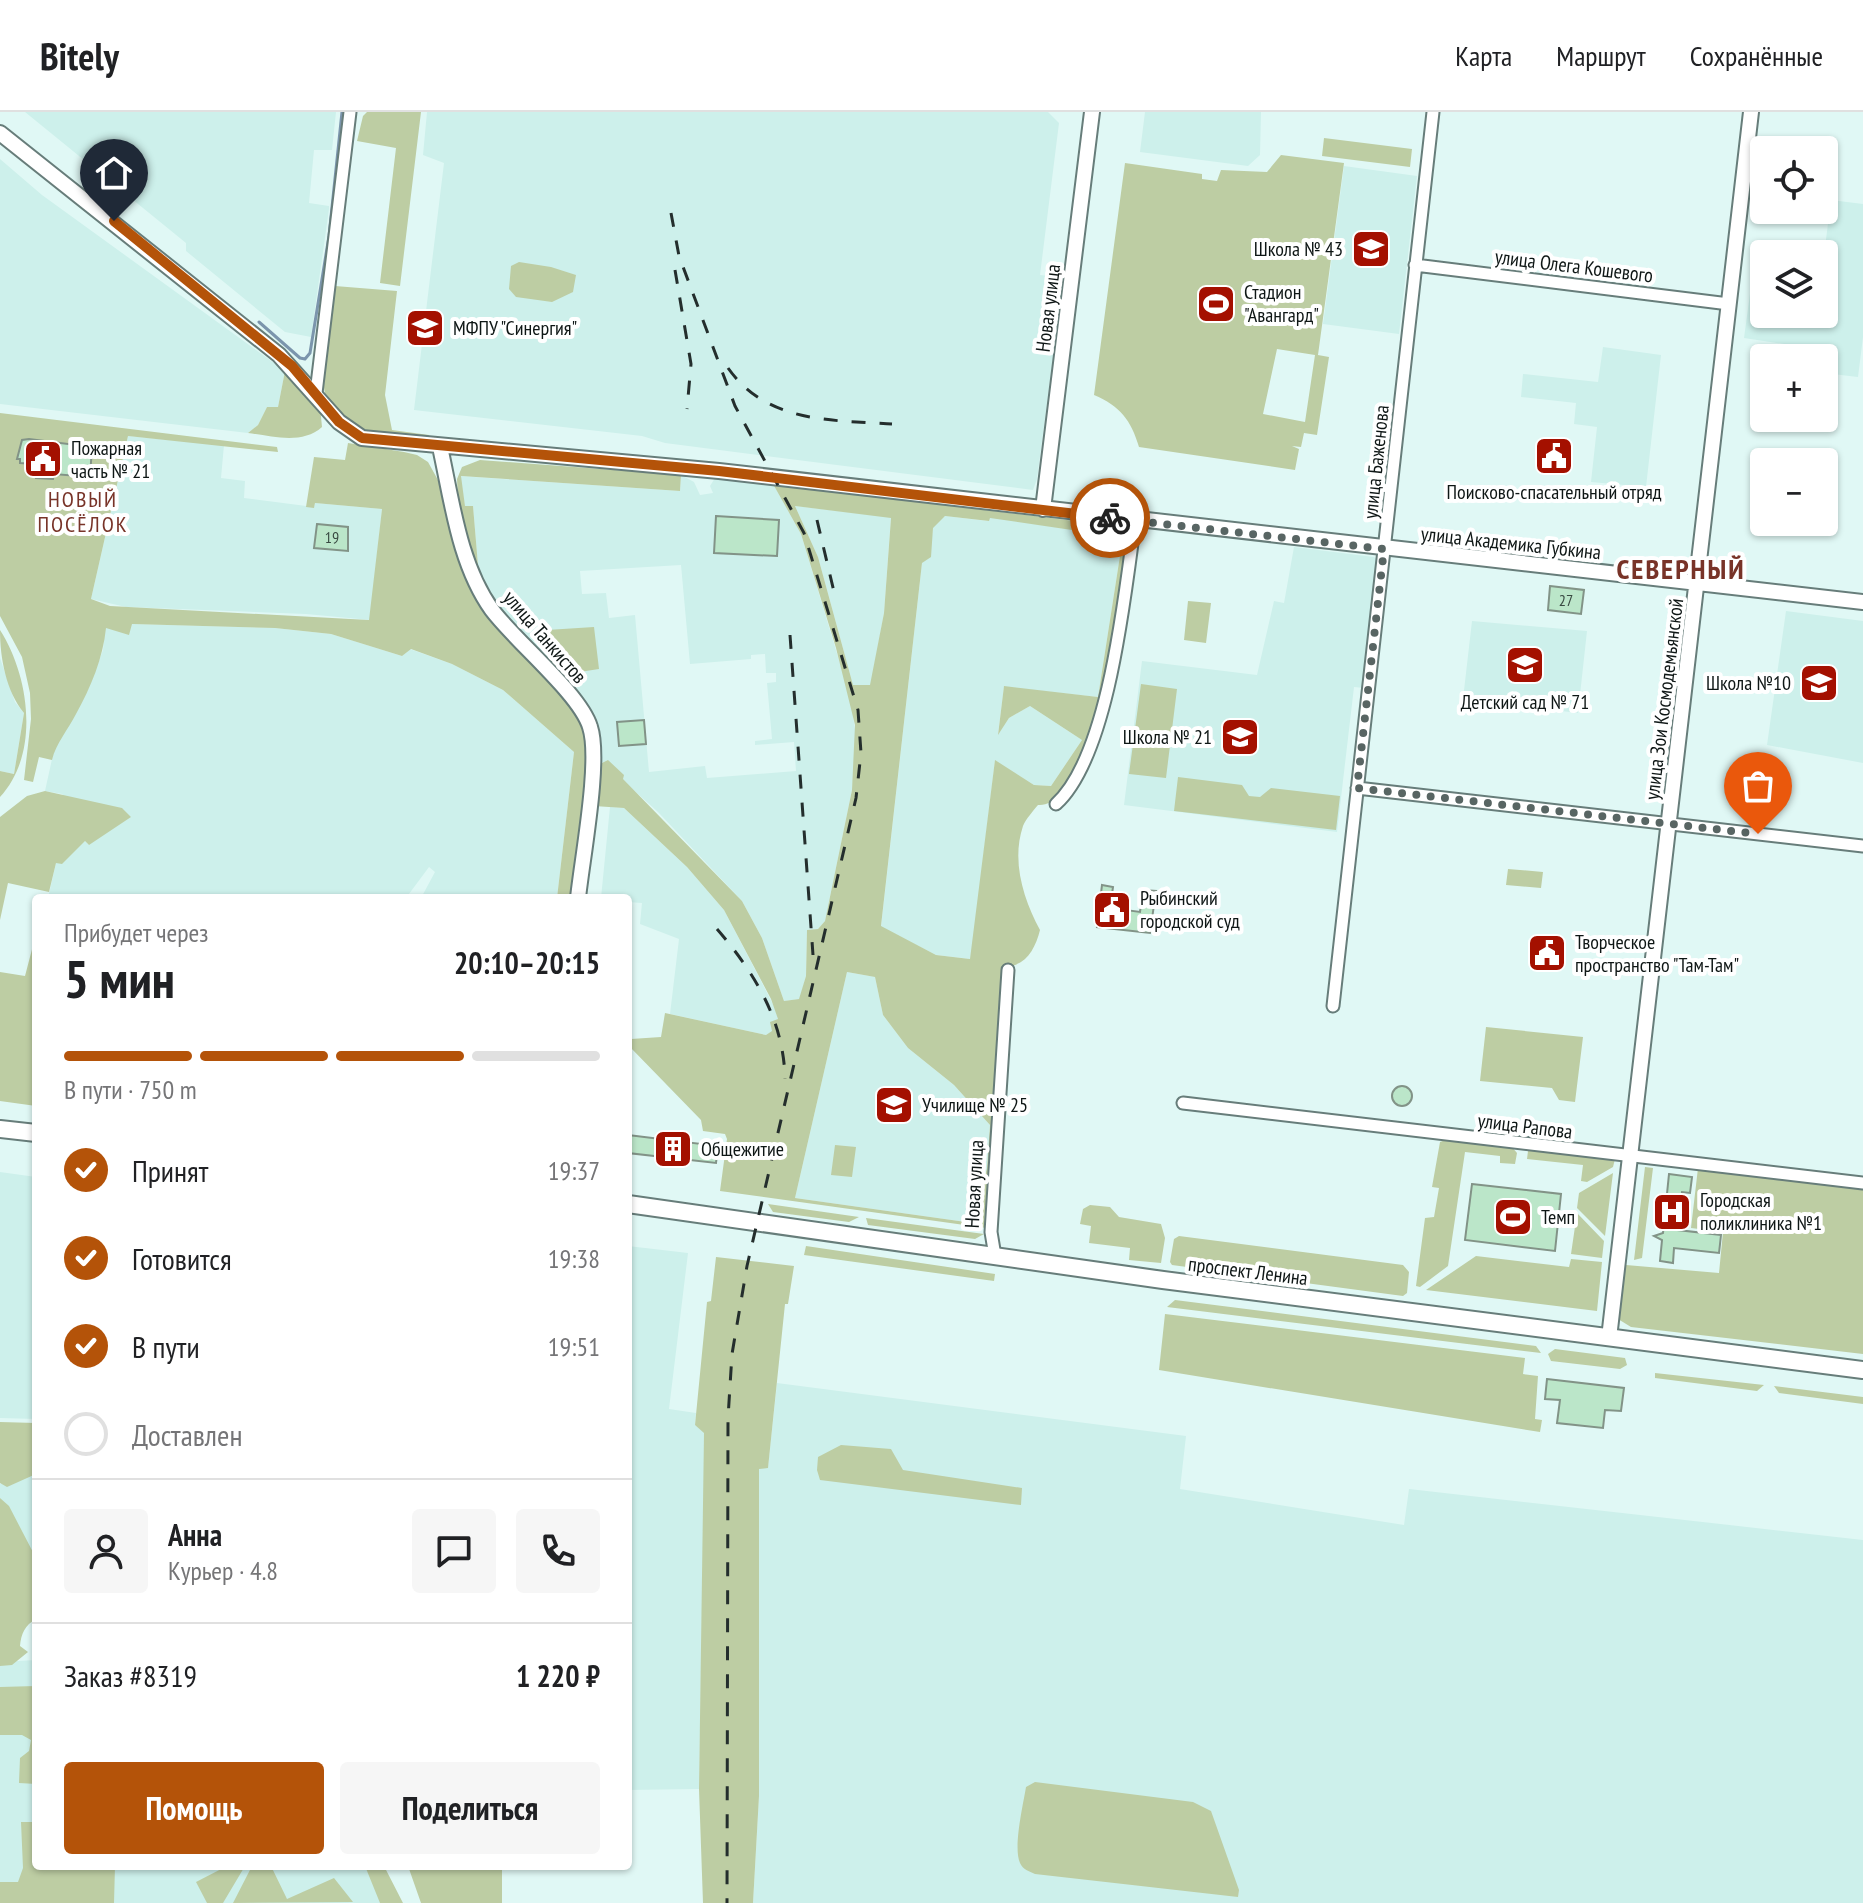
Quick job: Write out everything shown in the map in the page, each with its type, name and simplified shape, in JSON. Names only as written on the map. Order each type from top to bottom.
[{"type":"main road","points":[[0,1129],[32,1133]]},
{"type":"main road","name":"проспект Ленина","points":[[632,1205],[995,1256],[1863,1370]]},
{"type":"street","points":[[316,393],[350,112]]},
{"type":"street","name":"Новая улица","points":[[1043,509],[1092,112]]},
{"type":"street","name":"улица Баженова","points":[[1333,1006],[1433,112]]},
{"type":"street","name":"улица Зои Космодемьянской","points":[[1609,1338],[1751,112]]},
{"type":"street","points":[[0,133],[279,355],[339,422],[362,438],[440,447]]},
{"type":"street","name":"улица Олега Кошевого","points":[[1415,265],[1729,304]]},
{"type":"street","name":"улица Академика Губкина","points":[[440,447],[719,471],[1863,602]]},
{"type":"street","name":"улица Танкистов","points":[[440,447],[467,558],[484,598],[571,698],[590,726],[592,765],[578,894]]},
{"type":"street","points":[[1056,804],[1077,780],[1095,741],[1120,623],[1135,521]]},
{"type":"street","points":[[1357,788],[1863,846]]},
{"type":"street","name":"Новая улица","points":[[995,1256],[991,1232],[1008,970]]},
{"type":"street","name":"улица Рапова","points":[[1183,1103],[1863,1183]]},
{"type":"shaded area","points":[[25,112],[336,112],[332,150],[314,150],[309,203],[329,206],[329,209],[311,337],[285,332],[186,251],[186,243]]},
{"type":"shaded area","points":[[427,112],[1048,112],[1059,123],[1040,275],[1049,276],[1062,290],[1033,490],[665,443],[642,436],[414,410],[444,163],[423,155]]},
{"type":"shaded area","points":[[1145,112],[1261,112],[1260,155],[1248,166],[1140,152]]},
{"type":"shaded area","points":[[0,159],[42,195],[285,371],[278,407],[267,407],[258,425],[248,433],[0,404]]},
{"type":"shaded area","name":"Школа № 43","points":[[1344,166],[1417,176],[1399,334],[1323,324]]},
{"type":"shaded area","points":[[1838,201],[1863,204],[1863,337],[1858,377],[1838,375],[1838,344],[1784,344],[1744,338],[1750,294],[1750,328],[1838,328],[1838,240],[1826,240],[1828,224],[1838,224]]},
{"type":"shaded area","points":[[1603,347],[1661,355],[1646,487],[1591,482],[1597,427],[1574,424],[1576,403],[1521,397],[1523,374],[1598,382]]},
{"type":"shaded area","points":[[128,436],[224,445],[221,478],[245,481],[244,498],[314,507],[315,503],[382,509],[370,620],[306,614],[126,607],[91,599]]},
{"type":"shaded area","points":[[681,475],[694,482],[700,495],[713,493],[710,486],[715,478],[773,484],[801,534],[851,700],[857,744],[852,790],[825,921],[818,929],[807,931],[806,976],[800,999],[784,1001],[762,938],[742,901],[658,812],[599,759],[501,613],[479,577],[473,506],[465,507],[460,476],[680,491]],"holes":[[[681,565],[690,664],[751,659],[751,655],[765,654],[766,673],[776,673],[776,682],[767,683],[772,739],[755,741],[755,745],[794,742],[796,771],[707,778],[705,766],[649,772],[635,615],[609,618],[606,593],[582,594],[580,571]]]},
{"type":"shaded area","points":[[795,506],[891,517],[884,613],[871,685],[853,685],[818,557]]},
{"type":"shaded area","points":[[945,516],[988,521],[990,517],[1119,537],[1122,543],[1098,697],[1004,687],[998,734],[1009,718],[1030,706],[1082,740],[1051,786],[1034,785],[995,761],[971,959],[936,955],[881,927],[922,563],[930,553],[933,527]]},
{"type":"shaded area","name":"Школа № 21","points":[[1294,547],[1378,560],[1364,688],[1354,687],[1337,832],[1124,805],[1142,661],[1257,675],[1274,601],[1284,603]]},
{"type":"shaded area","name":"Школа №10","points":[[1786,611],[1863,621],[1863,763],[1767,745]]},
{"type":"shaded area","name":"Детский сад № 71","points":[[1472,621],[1587,631],[1578,713],[1463,699]]},
{"type":"shaded area","points":[[132,624],[275,628],[331,634],[402,656],[410,649],[452,664],[503,690],[574,752],[557,894],[423,894],[435,872],[429,867],[409,894],[49,894],[56,863],[85,841],[89,845],[66,798],[62,794],[45,791],[54,750],[87,692],[103,650],[105,628]]},
{"type":"shaded area","points":[[0,658],[15,702],[24,713],[14,774],[0,771]]},
{"type":"shaded area","points":[[610,807],[624,808],[687,867],[724,910],[775,1008],[778,1019],[773,1031],[766,1035],[670,1014],[679,939],[640,924],[642,903],[632,902],[632,894],[601,894]]},
{"type":"shaded area","name":"Училище № 25","points":[[847,972],[875,977],[883,1015],[908,1048],[954,1085],[990,1125],[987,1168],[973,1223],[795,1198]]},
{"type":"shaded area","points":[[0,1172],[32,1176],[32,1419],[0,1418]]},
{"type":"shaded area","points":[[632,1246],[688,1253],[669,1409],[696,1413],[695,1425],[705,1432],[699,1789],[632,1790]]},
{"type":"shaded area","points":[[777,1383],[1186,1436],[1180,1489],[1404,1525],[1409,1489],[1863,1540],[1863,1903],[753,1903],[759,1796],[759,1468],[768,1467]]},
{"type":"shaded area","points":[[32,1468],[32,1572],[0,1498],[0,1484]]},
{"type":"shaded area","points":[[32,1660],[32,1870],[382,1870],[397,1903],[0,1903],[0,1662]]},
{"type":"green space","points":[[367,112],[421,112],[400,286],[380,283],[396,148],[357,141],[363,116]]},
{"type":"green space","points":[[1324,138],[1412,149],[1410,167],[1322,156]]},
{"type":"green space","name":"Стадион \"Авангард\"","points":[[1281,155],[1344,163],[1318,355],[1329,357],[1317,435],[1304,433],[1301,447],[1292,446],[1299,449],[1295,470],[1139,447],[1123,415],[1094,395],[1125,163],[1202,174],[1202,179],[1217,181],[1221,170],[1267,172]],"holes":[[[1277,349],[1315,355],[1305,422],[1263,414]]]},
{"type":"green space","points":[[519,262],[576,275],[573,292],[552,302],[516,297],[509,289],[511,266]]},
{"type":"green space","points":[[335,286],[397,291],[385,395],[392,430],[429,435],[429,440],[364,433],[337,412],[325,394],[322,375],[327,360]]},
{"type":"green space","points":[[285,371],[320,406],[322,427],[314,433],[296,438],[248,433],[258,425],[267,407],[278,407]]},
{"type":"green space","points":[[0,413],[277,447],[278,452],[128,436],[91,599],[110,606],[369,620],[382,509],[315,503],[314,508],[306,507],[314,457],[345,460],[348,443],[417,455],[428,462],[438,480],[459,556],[583,722],[588,746],[572,894],[557,894],[574,752],[503,690],[452,664],[411,649],[402,656],[331,634],[275,628],[132,624],[129,635],[106,628],[91,683],[52,760],[39,757],[33,782],[24,780],[31,719],[30,693],[22,657],[0,616]]},
{"type":"green space","points":[[480,460],[681,475],[680,491],[461,476],[465,506],[473,506],[479,577],[458,499],[457,479],[462,467]]},
{"type":"green space","points":[[773,484],[1131,528],[1114,636],[1091,731],[1076,770],[1058,796],[1038,805],[1032,812],[1023,826],[1020,840],[1021,880],[1040,930],[1023,961],[1003,967],[986,1228],[720,1191],[727,1139],[725,1134],[703,1131],[701,1120],[632,1049],[632,1039],[661,1037],[665,1013],[766,1035],[772,1031],[770,1022],[778,1019],[771,999],[724,910],[687,867],[624,808],[594,806],[599,759],[602,763],[608,760],[624,775],[623,779],[742,901],[762,938],[784,1001],[799,999],[806,976],[807,930],[818,929],[825,921],[852,790],[855,725],[836,648],[801,534]],"holes":[[[795,506],[891,518],[884,613],[870,685],[853,685],[818,557]],[[945,516],[989,521],[990,518],[1119,537],[1122,543],[1098,697],[1004,686],[998,735],[1009,718],[1030,706],[1082,740],[1051,786],[1034,785],[995,760],[970,959],[936,955],[881,926],[922,563],[931,557],[933,528]],[[847,972],[875,977],[883,1015],[908,1048],[954,1085],[990,1125],[987,1168],[973,1223],[795,1198]]]},
{"type":"green space","points":[[1188,601],[1211,603],[1206,643],[1184,640]]},
{"type":"green space","points":[[594,627],[599,669],[573,673],[566,679],[549,661],[547,630]]},
{"type":"green space","points":[[0,630],[18,670],[26,715],[21,759],[13,779],[0,797],[0,771],[14,774],[24,713],[5,674]]},
{"type":"green space","points":[[1141,684],[1177,689],[1166,778],[1129,774]]},
{"type":"green space","points":[[1178,777],[1242,785],[1249,796],[1260,797],[1271,788],[1340,796],[1336,830],[1174,811]]},
{"type":"green space","points":[[45,791],[122,808],[131,817],[89,845],[85,841],[62,864],[56,863],[49,892],[8,883],[0,920],[0,817],[27,796]]},
{"type":"green space","points":[[1508,869],[1543,872],[1541,888],[1506,885]]},
{"type":"green space","points":[[32,949],[32,1105],[0,1101],[0,972],[25,976]]},
{"type":"green space","points":[[1486,1027],[1583,1037],[1575,1102],[1559,1100],[1552,1088],[1480,1081]]},
{"type":"green space","points":[[1448,1139],[1511,1146],[1517,1153],[1515,1164],[1500,1163],[1500,1156],[1465,1152],[1448,1266],[1420,1287],[1416,1286],[1425,1218],[1434,1217],[1439,1188],[1432,1187],[1440,1142]]},
{"type":"green space","points":[[835,1145],[856,1147],[852,1177],[831,1175]]},
{"type":"green space","points":[[1534,1149],[1615,1159],[1613,1167],[1587,1182],[1581,1181],[1583,1165],[1527,1159],[1528,1151]]},
{"type":"green space","points":[[1645,1167],[1653,1168],[1642,1258],[1634,1260]]},
{"type":"green space","points":[[1698,1168],[1863,1186],[1863,1354],[1631,1327],[1618,1319],[1623,1267],[1626,1265],[1719,1273],[1723,1232],[1691,1228]]},
{"type":"green space","points":[[1613,1173],[1605,1236],[1577,1208],[1579,1193]]},
{"type":"green space","points":[[768,1204],[859,1217],[849,1222],[773,1212]]},
{"type":"green space","points":[[1090,1205],[1110,1207],[1119,1217],[1161,1224],[1165,1238],[1161,1263],[1129,1260],[1130,1248],[1089,1243],[1091,1226],[1080,1224],[1083,1209]]},
{"type":"green space","points":[[1577,1213],[1604,1241],[1602,1258],[1571,1254]]},
{"type":"green space","points":[[866,1218],[984,1234],[975,1239],[868,1225]]},
{"type":"green space","points":[[1179,1236],[1403,1265],[1409,1272],[1407,1293],[1403,1296],[1172,1265],[1174,1239]]},
{"type":"green space","points":[[806,1246],[995,1274],[994,1281],[804,1255]]},
{"type":"green space","points":[[1476,1256],[1569,1267],[1571,1259],[1602,1262],[1597,1311],[1426,1290]]},
{"type":"green space","points":[[716,1257],[794,1266],[788,1304],[785,1304],[768,1468],[759,1469],[759,1796],[753,1903],[703,1903],[699,1789],[704,1433],[695,1425],[707,1302],[711,1301]]},
{"type":"green space","points":[[1175,1300],[1536,1346],[1541,1353],[1167,1307]]},
{"type":"green space","points":[[1165,1314],[1525,1358],[1523,1374],[1538,1376],[1535,1419],[1542,1420],[1540,1432],[1159,1370]]},
{"type":"green space","points":[[1555,1349],[1625,1358],[1627,1365],[1620,1369],[1551,1361],[1548,1354]]},
{"type":"green space","points":[[1655,1373],[1764,1385],[1757,1391],[1655,1378]]},
{"type":"green space","points":[[1774,1386],[1863,1397],[1863,1404],[1779,1393]]},
{"type":"green space","points":[[0,1422],[32,1423],[32,1476],[7,1487],[0,1483]]},
{"type":"green space","points":[[841,1445],[891,1449],[903,1470],[1022,1488],[1021,1505],[820,1480],[818,1457]]},
{"type":"green space","points":[[0,1498],[9,1506],[32,1550],[32,1622],[21,1638],[20,1646],[28,1652],[12,1665],[0,1666]]},
{"type":"green space","points":[[32,1686],[32,1784],[19,1783],[20,1758],[29,1751],[31,1740],[22,1735],[0,1735],[0,1687]]},
{"type":"green space","points":[[1035,1782],[1193,1802],[1211,1811],[1239,1890],[1238,1897],[1035,1874],[1026,1870],[1018,1856],[1018,1837],[1026,1787]]},
{"type":"green space","points":[[21,1822],[32,1822],[32,1870],[115,1870],[114,1903],[0,1903],[0,1882],[18,1882],[23,1868]]},
{"type":"green space","points":[[219,1870],[243,1870],[223,1903],[207,1903],[196,1882]]},
{"type":"green space","points":[[250,1870],[273,1870],[287,1899],[334,1878],[353,1902],[233,1903]]},
{"type":"green space","points":[[367,1870],[386,1870],[403,1903],[380,1903]]},
{"type":"green space","points":[[409,1870],[502,1870],[502,1903],[421,1903]]},
{"type":"building","name":"Пожарная часть № 21","points":[[22,440],[92,447],[90,477],[54,474],[53,479],[36,478],[37,464],[20,463],[17,459]]},
{"type":"building","points":[[716,516],[779,520],[777,556],[714,553]]},
{"type":"building","points":[[317,524],[348,527],[348,551],[314,548]]},
{"type":"building","points":[[1550,586],[1584,590],[1581,614],[1548,610]]},
{"type":"building","points":[[644,720],[646,744],[619,746],[617,722]]},
{"type":"building","name":"Рыбинский городской суд","points":[[1102,885],[1113,887],[1110,908],[1140,912],[1143,890],[1156,891],[1150,933],[1097,927]]},
{"type":"building","points":[[1402,1086],[1409,1089],[1412,1096],[1409,1103],[1402,1106],[1395,1103],[1392,1096],[1395,1089]]},
{"type":"building","name":"Общежитие","points":[[632,1135],[718,1146],[716,1163],[632,1153]]},
{"type":"building","name":"Городская поликлиника №1","points":[[1669,1174],[1692,1177],[1690,1193],[1682,1192],[1678,1230],[1721,1235],[1719,1253],[1674,1248],[1673,1263],[1660,1261],[1662,1240],[1654,1236],[1663,1233]]},
{"type":"building","name":"Темп","points":[[1472,1184],[1561,1194],[1555,1251],[1465,1240]]},
{"type":"building","points":[[1547,1379],[1624,1388],[1621,1411],[1605,1410],[1603,1428],[1557,1423],[1560,1400],[1545,1399]]},
{"type":"waterway","points":[[259,322],[300,358],[305,359],[310,353],[329,236],[342,112]]},
{"type":"railway","points":[[671,213],[679,256],[735,406],[804,533],[858,710],[861,753],[856,798],[747,1266],[732,1354],[728,1418],[727,1903]]},
{"type":"railway","points":[[675,270],[691,364],[687,409]]},
{"type":"railway","points":[[728,368],[744,386],[781,409],[823,419],[892,424]]},
{"type":"railway","points":[[817,520],[835,596]]},
{"type":"railway","points":[[790,635],[813,955]]},
{"type":"railway","points":[[717,929],[755,980],[773,1017],[785,1079]]},
{"type":"way so far","points":[[1110,518],[1384,549],[1357,788],[1758,834]]},
{"type":"place","name":"Школа № 43","points":[[1371,249]]},
{"type":"place","name":"Стадион \"Авангард\"","points":[[1216,304]]},
{"type":"place","name":"МФПУ \"Синергия\"","points":[[425,328]]},
{"type":"place","name":"Поисково-спасательный отряд","points":[[1554,456]]},
{"type":"place","name":"Пожарная часть № 21","points":[[43,459]]},
{"type":"place","name":"Детский сад № 71","points":[[1525,665]]},
{"type":"place","name":"Школа №10","points":[[1819,683]]},
{"type":"place","name":"Школа № 21","points":[[1240,737]]},
{"type":"place","name":"Рыбинский городской суд","points":[[1112,910]]},
{"type":"place","name":"Творческое пространство \"Там-Там\"","points":[[1547,953]]},
{"type":"place","name":"Училище № 25","points":[[894,1105]]},
{"type":"place","name":"Общежитие","points":[[673,1149]]},
{"type":"place","name":"Городская поликлиника №1","points":[[1672,1212]]},
{"type":"place","name":"Темп","points":[[1513,1217]]},
{"type":"district","name":"НОВЫЙ ПОСЁЛОК","points":[[83,512]]},
{"type":"district","name":"СЕВЕРНЫЙ","points":[[1681,568]]},
{"type":"route","points":[[114,221],[292,366],[339,422],[362,438],[387,443],[719,471],[1110,518]]}]
